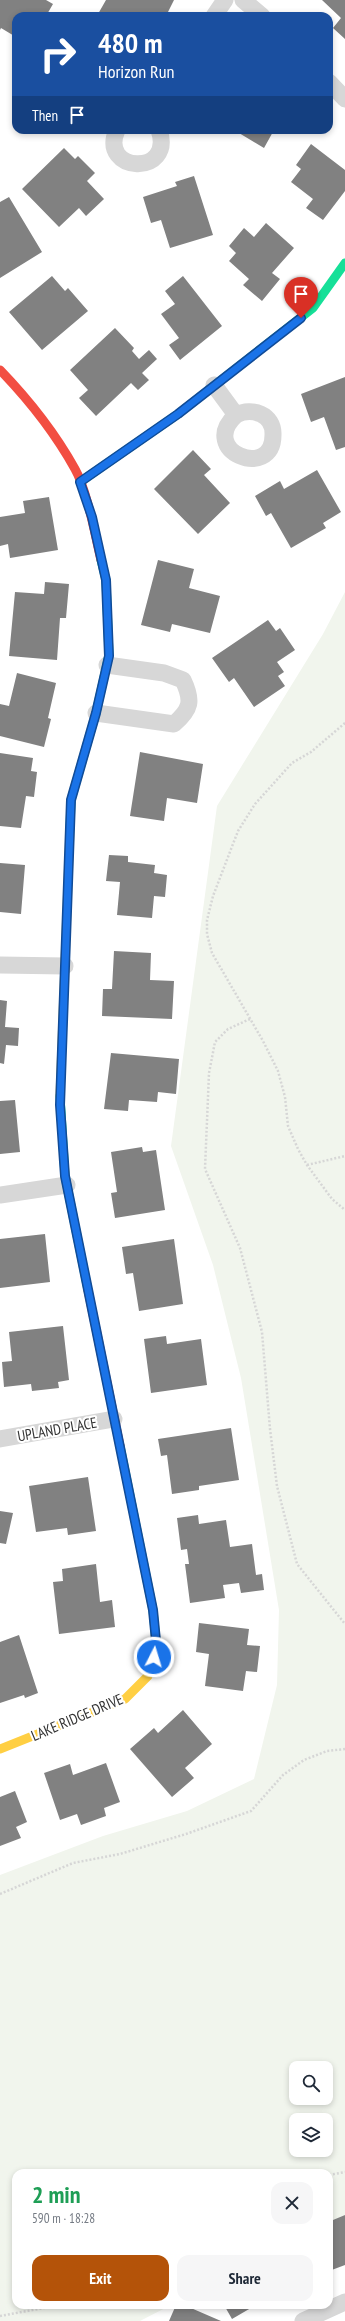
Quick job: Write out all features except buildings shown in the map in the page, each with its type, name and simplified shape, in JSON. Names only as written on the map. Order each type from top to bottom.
[{"type":"street","points":[[217,12],[225,0]]},
{"type":"street","points":[[244,0],[258,12]]},
{"type":"street","points":[[333,86],[345,98]]},
{"type":"street","points":[[116,134],[114,142],[118,156],[129,163],[138,165],[148,162],[156,156],[161,147],[162,138],[160,134]]},
{"type":"street","points":[[80,482],[178,414],[313,308],[345,263]]},
{"type":"street","name":"LAKE RIDGE DRIVE","points":[[0,370],[26,396],[76,470],[92,517],[106,580],[109,656],[96,713],[71,800],[60,1105],[68,1185],[153,1610],[156,1641],[148,1676],[126,1698],[0,1749]]},
{"type":"street","points":[[214,385],[236,415]]},
{"type":"street","points":[[96,713],[174,724],[186,714],[190,704],[188,691],[183,680],[164,673],[107,665]]},
{"type":"street","points":[[0,965],[65,966]]},
{"type":"street","points":[[0,1195],[68,1185]]},
{"type":"street","name":"UPLAND PLACE","points":[[0,1439],[114,1419]]},
{"type":"street","points":[[333,2307],[345,2302]]},
{"type":"street","points":[[303,2321],[330,2309]]},
{"type":"path","points":[[345,723],[311,752],[292,763],[255,804],[238,831],[213,896],[207,920],[206,934],[212,953],[278,1071],[285,1097],[288,1126],[307,1165],[332,1199],[345,1210]]},
{"type":"path","points":[[250,1019],[228,1029],[215,1042],[209,1073],[204,1169],[240,1248],[262,1332],[270,1429],[277,1486],[297,1564],[345,1624]]},
{"type":"path","points":[[307,1165],[345,1156]]},
{"type":"path","points":[[0,1894],[73,1863],[120,1854],[186,1834],[251,1811],[283,1775],[304,1760],[326,1751],[345,1749]]},
{"type":"path","points":[[333,2174],[345,2172]]},
{"type":"path","points":[[0,2316],[38,2309]]},
{"type":"shaded area","points":[[345,592],[345,2215],[333,2221],[333,2169],[12,2169],[12,2309],[163,2309],[140,2321],[0,2321],[0,1875],[103,1836],[187,1811],[254,1779],[277,1685],[279,1610],[241,1378],[213,1265],[171,1146],[217,806],[323,634]]},
{"type":"traffic: fast","points":[[80,482],[178,414],[313,308],[345,263]]},
{"type":"traffic: fast","points":[[70,829],[71,800],[96,713],[109,655],[106,580],[101,560]]},
{"type":"traffic: fast","points":[[60,1096],[65,1176],[88,1290]]},
{"type":"traffic: fast","points":[[120,1446],[153,1610],[156,1641],[153,1653]]},
{"type":"traffic: slow","points":[[60,1096],[70,829]]},
{"type":"traffic: slow","points":[[0,1749],[125,1699],[148,1676],[153,1653]]},
{"type":"traffic: jam","points":[[0,370],[21,393],[59,442],[75,469],[87,500],[101,560]]},
{"type":"traffic: jam","points":[[88,1290],[120,1446]]},
{"type":"route","points":[[154,1657],[156,1641],[153,1610],[65,1176],[60,1105],[71,800],[96,713],[109,656],[106,580],[92,517],[80,482],[178,414],[301,318]]}]
